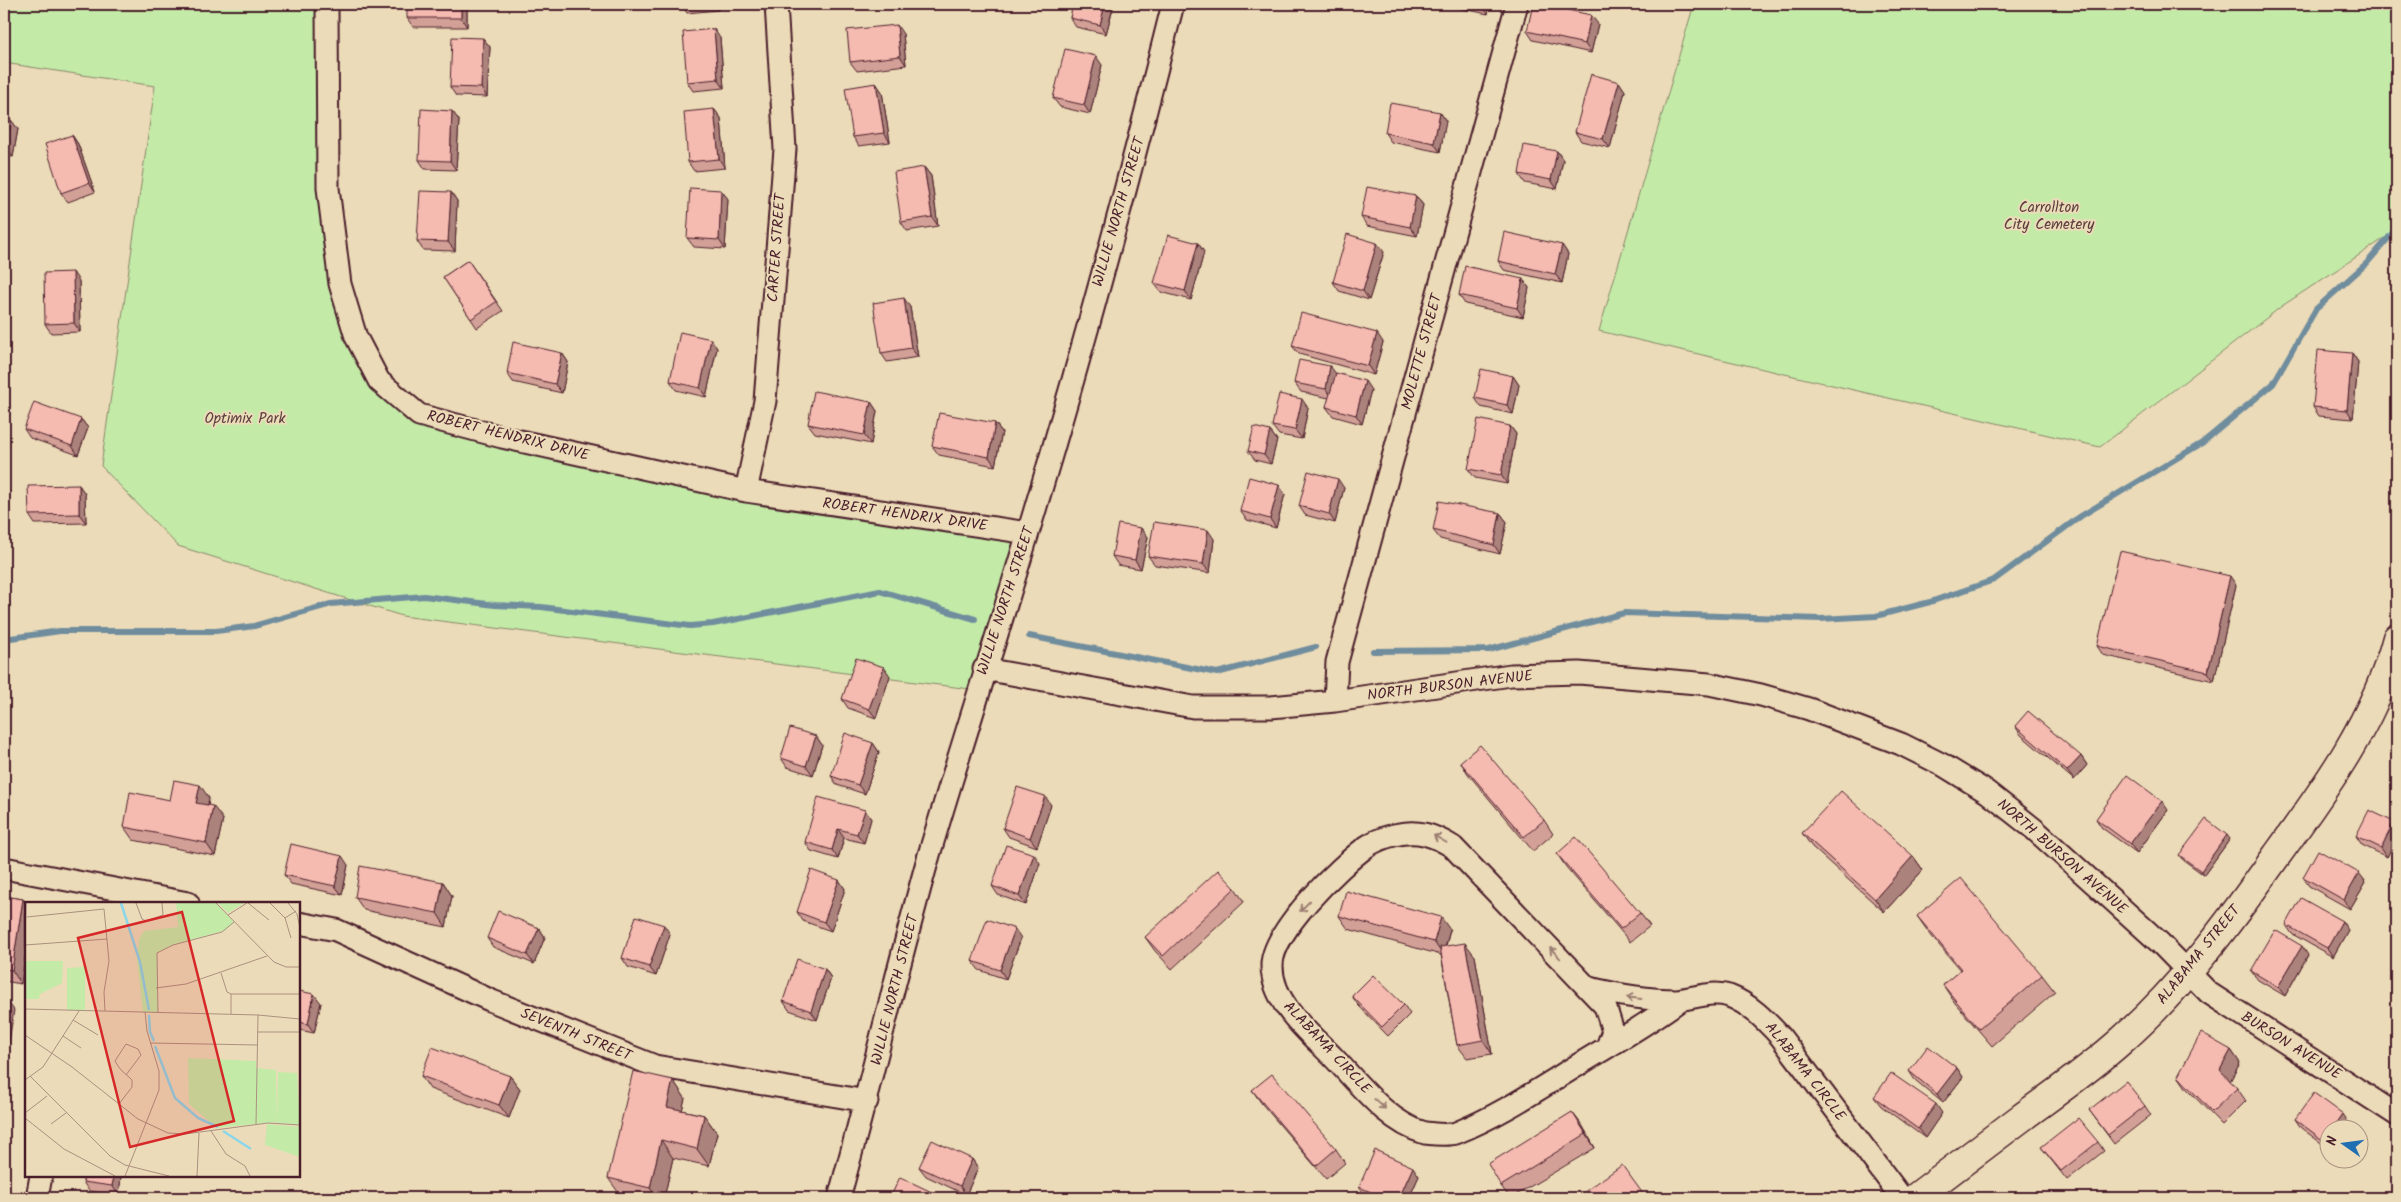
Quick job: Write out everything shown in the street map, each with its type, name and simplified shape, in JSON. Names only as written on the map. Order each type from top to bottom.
[{"type":"main road","name":"ALABAMA STREET","points":[[1915,1198],[2063,1088],[2121,1042],[2160,1004],[2259,882],[2312,808],[2352,744],[2373,704],[2397,638]]},
{"type":"street","name":"ROBERT HENDRIX DRIVE","points":[[327,4],[328,188],[340,284],[356,337],[379,381],[419,415],[502,437],[746,491],[1028,533]]},
{"type":"street","name":"CARTER STREET","points":[[746,491],[765,401],[785,149],[776,4]]},
{"type":"street","name":"WILLIE NORTH STREET","points":[[839,1198],[866,1101],[928,858],[984,669],[1028,533],[1137,150],[1173,4]]},
{"type":"street","name":"MOLETTE STREET","points":[[1335,701],[1337,662],[1517,4]]},
{"type":"street","name":"NORTH BURSON AVENUE","points":[[984,669],[1193,707],[1271,707],[1335,701],[1511,675],[1579,673],[1709,684],[1761,695],[1809,709],[1901,744],[1943,764],[1987,792],[2029,824],[2160,943],[2187,972]]},
{"type":"street","name":"ALABAMA CIRCLE","points":[[1607,1047],[1613,1031],[1605,1006],[1452,847],[1435,835],[1417,832],[1394,835],[1367,846],[1338,871],[1292,920],[1279,940],[1272,966],[1278,996],[1314,1038],[1397,1119],[1426,1133],[1454,1134],[1541,1088],[1607,1047],[1660,1014],[1680,1000]]},
{"type":"street","points":[[4,868],[89,894],[177,902]]},
{"type":"street","name":"SEVENTH STREET","points":[[300,923],[336,930],[492,1001],[655,1066],[866,1101]]},
{"type":"street","name":"BURSON AVENUE","points":[[2187,972],[2209,993],[2241,1015],[2291,1044],[2397,1115]]},
{"type":"street","name":"ALABAMA CIRCLE","points":[[1589,988],[1638,999],[1680,1000],[1711,994],[1728,996],[1758,1012],[1780,1036],[1902,1198]]},
{"type":"street","points":[[37,1198],[41,1177]]},
{"type":"green space","name":"Optimix Park","points":[[4,4],[327,4],[328,188],[356,337],[419,415],[502,437],[1028,533],[978,690],[402,616],[178,546],[101,466],[155,86],[4,63]]},
{"type":"green space","name":"Carrollton City Cemetery","points":[[1694,4],[2397,4],[2397,230],[2282,306],[2100,447],[1599,331]]},
{"type":"building","points":[[407,4],[461,4],[461,18],[407,18]]},
{"type":"building","points":[[1073,4],[1105,4],[1100,25],[1070,18]]},
{"type":"building","points":[[1533,4],[1591,15],[1585,44],[1527,31]]},
{"type":"building","points":[[897,25],[900,56],[850,62],[847,30]]},
{"type":"building","points":[[714,29],[718,79],[687,82],[683,32]]},
{"type":"building","points":[[452,37],[483,38],[481,88],[450,87]]},
{"type":"building","points":[[1065,49],[1096,56],[1084,105],[1053,98]]},
{"type":"building","points":[[1591,74],[1619,82],[1603,139],[1575,132]]},
{"type":"building","points":[[876,83],[884,133],[853,137],[845,88]]},
{"type":"building","points":[[1390,103],[1440,112],[1434,143],[1385,133]]},
{"type":"building","points":[[421,109],[452,111],[450,161],[419,160]]},
{"type":"building","points":[[714,109],[719,159],[688,162],[684,112]]},
{"type":"building","points":[[4,119],[11,120],[7,148],[4,148]]},
{"type":"building","points":[[72,135],[89,183],[61,193],[45,144]]},
{"type":"building","points":[[1524,145],[1557,151],[1551,180],[1519,174]]},
{"type":"building","points":[[924,167],[932,217],[901,222],[894,172]]},
{"type":"building","points":[[1367,187],[1416,196],[1410,227],[1361,217]]},
{"type":"building","points":[[690,188],[721,190],[719,240],[687,238]]},
{"type":"building","points":[[420,191],[451,192],[448,242],[417,241]]},
{"type":"building","points":[[1504,232],[1562,245],[1555,274],[1498,261]]},
{"type":"building","points":[[1347,234],[1377,243],[1363,291],[1333,282]]},
{"type":"building","points":[[1168,235],[1198,243],[1185,291],[1154,283]]},
{"type":"building","points":[[468,260],[496,302],[471,319],[443,277]]},
{"type":"building","points":[[1465,266],[1523,279],[1517,308],[1459,295]]},
{"type":"building","points":[[73,272],[74,323],[45,324],[44,273]]},
{"type":"building","points":[[904,298],[911,348],[881,353],[873,303]]},
{"type":"building","points":[[1301,313],[1377,333],[1368,366],[1292,346]]},
{"type":"building","points":[[680,332],[711,339],[700,388],[670,381]]},
{"type":"building","points":[[513,342],[562,353],[555,384],[507,373]]},
{"type":"building","points":[[2318,350],[2352,353],[2347,410],[2313,407]]},
{"type":"building","points":[[1299,360],[1330,366],[1326,389],[1294,383]]},
{"type":"building","points":[[1481,369],[1513,376],[1507,405],[1475,398]]},
{"type":"building","points":[[1336,373],[1365,381],[1356,415],[1326,407]]},
{"type":"building","points":[[814,391],[871,402],[864,435],[808,424]]},
{"type":"building","points":[[1279,394],[1302,399],[1295,430],[1272,426]]},
{"type":"building","points":[[34,402],[81,419],[72,446],[24,429]]},
{"type":"building","points":[[939,413],[995,423],[989,457],[932,446]]},
{"type":"building","points":[[1478,419],[1510,426],[1501,475],[1468,469]]},
{"type":"building","points":[[1254,427],[1270,431],[1264,455],[1248,451]]},
{"type":"building","points":[[1308,471],[1338,479],[1329,514],[1299,506]]},
{"type":"building","points":[[1249,477],[1279,485],[1270,519],[1240,511]]},
{"type":"building","points":[[79,485],[79,514],[29,515],[28,486]]},
{"type":"building","points":[[1439,501],[1500,513],[1494,545],[1433,530]]},
{"type":"building","points":[[1154,522],[1208,530],[1203,564],[1148,556]]},
{"type":"building","points":[[1118,524],[1141,528],[1135,560],[1112,556]]},
{"type":"building","points":[[2120,551],[2230,576],[2208,672],[2097,646]]},
{"type":"building","points":[[856,658],[884,667],[869,709],[842,699]]},
{"type":"building","points":[[2028,711],[2081,756],[2067,771],[2015,726]]},
{"type":"building","points":[[790,728],[816,736],[806,766],[781,758]]},
{"type":"building","points":[[845,733],[873,743],[858,785],[831,776]]},
{"type":"building","points":[[1480,745],[1544,820],[1524,837],[1460,762]]},
{"type":"building","points":[[2127,775],[2162,801],[2130,844],[2096,819]]},
{"type":"building","points":[[174,780],[200,785],[196,803],[213,806],[206,843],[124,827],[130,792],[170,800]]},
{"type":"building","points":[[1017,787],[1045,796],[1030,838],[1003,828]]},
{"type":"building","points":[[1841,791],[1913,856],[1875,899],[1802,833]]},
{"type":"building","points":[[818,797],[865,810],[857,834],[838,829],[832,850],[805,842]]},
{"type":"building","points":[[2369,810],[2394,822],[2381,848],[2356,836]]},
{"type":"building","points":[[2206,819],[2227,835],[2201,871],[2179,855]]},
{"type":"building","points":[[1576,837],[1640,913],[1621,929],[1557,854]]},
{"type":"building","points":[[291,844],[342,856],[335,886],[284,875]]},
{"type":"building","points":[[1006,845],[1034,854],[1019,896],[992,886]]},
{"type":"building","points":[[2318,850],[2359,873],[2344,900],[2303,877]]},
{"type":"building","points":[[360,866],[443,882],[437,913],[355,897]]},
{"type":"building","points":[[811,870],[839,880],[824,922],[797,912]]},
{"type":"building","points":[[1218,870],[1235,888],[1163,956],[1145,937]]},
{"type":"building","points":[[1961,878],[2042,975],[1979,1029],[1943,985],[1961,969],[1917,916]]},
{"type":"building","points":[[1346,891],[1441,917],[1434,942],[1339,916]]},
{"type":"building","points":[[4,896],[23,899],[12,970],[4,969]]},
{"type":"building","points":[[2301,898],[2342,921],[2327,948],[2286,925]]},
{"type":"building","points":[[498,911],[539,928],[527,955],[487,938]]},
{"type":"building","points":[[636,916],[664,925],[649,967],[622,958]]},
{"type":"building","points":[[987,919],[1015,929],[1000,970],[972,961]]},
{"type":"building","points":[[2275,930],[2302,946],[2278,987],[2251,971]]},
{"type":"building","points":[[1465,943],[1483,1040],[1457,1045],[1440,947]]},
{"type":"building","points":[[797,959],[825,969],[811,1011],[783,1001]]},
{"type":"building","points":[[1373,975],[1404,1005],[1382,1027],[1352,996]]},
{"type":"building","points":[[300,991],[314,994],[308,1024],[300,1022]]},
{"type":"building","points":[[2201,1033],[2231,1050],[2220,1070],[2237,1088],[2212,1112],[2178,1076]]},
{"type":"building","points":[[1928,1046],[1957,1068],[1937,1094],[1909,1071]]},
{"type":"building","points":[[432,1047],[510,1076],[499,1105],[421,1076]]},
{"type":"building","points":[[633,1071],[673,1080],[667,1107],[704,1115],[697,1149],[661,1140],[650,1188],[608,1178]]},
{"type":"building","points":[[1891,1073],[1936,1104],[1918,1129],[1874,1097]]},
{"type":"building","points":[[1272,1074],[1336,1149],[1316,1166],[1252,1090]]},
{"type":"building","points":[[2126,1081],[2145,1106],[2108,1135],[2089,1110]]},
{"type":"building","points":[[2314,1093],[2343,1114],[2339,1120],[2318,1120],[2318,1136],[2295,1119]]},
{"type":"building","points":[[1572,1112],[1586,1134],[1501,1186],[1488,1164]]},
{"type":"building","points":[[2078,1118],[2098,1142],[2061,1171],[2041,1147]]},
{"type":"building","points":[[932,1140],[972,1159],[960,1186],[919,1167]]},
{"type":"building","points":[[1375,1150],[1413,1167],[1399,1198],[1385,1198],[1359,1187]]},
{"type":"building","points":[[1622,1165],[1646,1198],[1576,1198]]},
{"type":"building","points":[[84,1177],[114,1177],[112,1186],[83,1182]]},
{"type":"building","points":[[900,1177],[940,1196],[939,1198],[890,1198]]},
{"type":"waterway","points":[[1373,651],[1489,650],[1624,613],[1820,619],[1876,616],[1930,602],[1994,580],[2081,516],[2202,443],[2273,384],[2316,309],[2367,263],[2397,228]]},
{"type":"waterway","points":[[4,639],[60,631],[216,631],[254,626],[331,604],[424,596],[495,605],[541,607],[690,626],[713,624],[880,591],[975,619]]},
{"type":"waterway","points":[[1029,636],[1217,673],[1316,647]]}]
